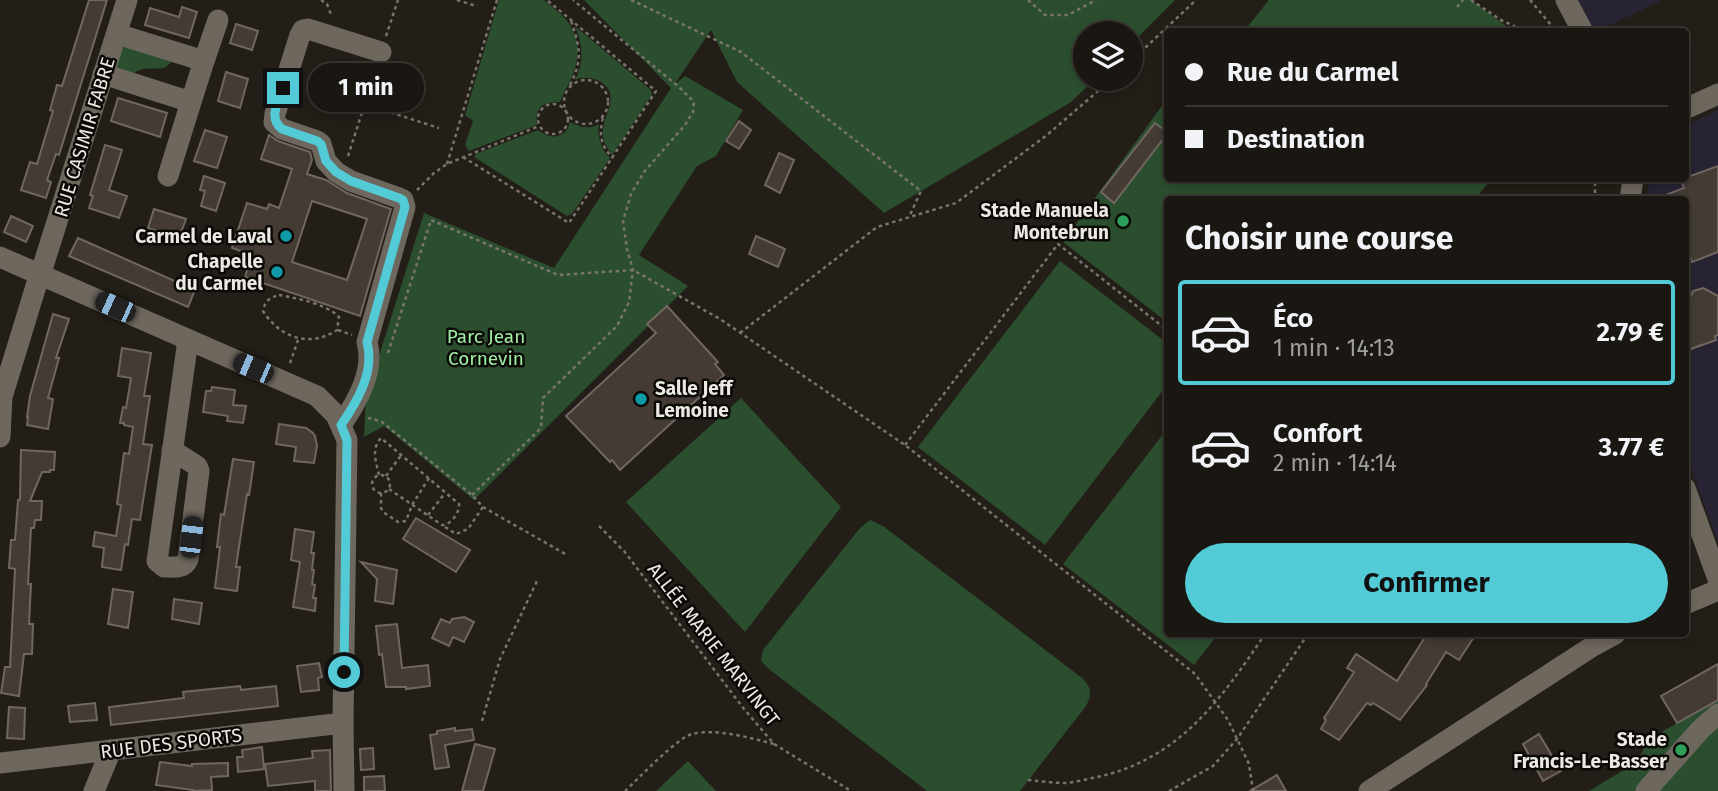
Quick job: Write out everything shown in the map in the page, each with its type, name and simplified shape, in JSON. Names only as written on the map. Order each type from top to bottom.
[{"type":"street","name":"RUE CASIMIR FABRE","points":[[0,437],[2,397],[127,0]]},
{"type":"street","points":[[1566,0],[1581,28]]},
{"type":"street","points":[[168,176],[218,20]]},
{"type":"street","points":[[341,425],[359,395],[366,373],[371,355],[367,342],[405,207],[403,200],[342,176],[326,161],[321,144],[282,129],[274,122],[303,30],[308,29],[381,52]]},
{"type":"street","points":[[117,34],[204,61]]},
{"type":"street","points":[[103,74],[191,102]]},
{"type":"street","points":[[1689,106],[1718,94]]},
{"type":"street","points":[[0,257],[317,396],[336,415],[347,440],[344,791]]},
{"type":"street","points":[[172,450],[197,466],[199,471],[188,559],[182,567],[164,568],[158,561],[172,450],[188,340]]},
{"type":"street","points":[[1689,499],[1718,579]]},
{"type":"street","points":[[1689,602],[1718,590]]},
{"type":"street","points":[[1369,791],[1610,637]]},
{"type":"street","points":[[1646,791],[1700,730],[1718,714]]},
{"type":"street","name":"RUE DES SPORTS","points":[[0,763],[343,723]]},
{"type":"street","points":[[94,791],[111,750]]},
{"type":"path","points":[[342,176],[398,0]]},
{"type":"path","points":[[457,0],[476,6]]},
{"type":"path","points":[[447,164],[497,0]]},
{"type":"path","points":[[463,157],[569,223],[656,92],[547,0]]},
{"type":"path","points":[[472,495],[541,428],[543,398],[617,326],[629,302],[633,270],[623,221],[631,194],[644,173],[693,112],[694,102],[679,87],[573,0]]},
{"type":"path","points":[[631,0],[741,52],[921,191],[909,217]]},
{"type":"path","points":[[1028,0],[1045,15],[1068,15],[1096,0]]},
{"type":"path","points":[[1166,28],[1196,0]]},
{"type":"path","points":[[1457,7],[1463,0]]},
{"type":"path","points":[[1471,0],[1518,28]]},
{"type":"path","points":[[1530,0],[1554,28]]},
{"type":"path","points":[[571,20],[580,50],[578,64],[564,97],[564,107],[566,113],[568,122],[566,128],[553,135],[539,126],[538,117],[541,110],[548,105],[557,104],[563,108],[566,113],[575,122],[585,125],[595,124],[603,118]]},
{"type":"path","points":[[1143,50],[1164,30]]},
{"type":"path","points":[[569,88],[586,80],[597,82],[604,89],[608,108],[600,135],[603,146],[613,158]]},
{"type":"path","points":[[740,333],[877,227],[956,203],[1047,135],[1098,91]]},
{"type":"path","points":[[364,104],[439,128]]},
{"type":"path","points":[[403,200],[447,164],[539,126]]},
{"type":"path","points":[[388,354],[431,220],[558,275],[633,270],[720,319],[905,444],[1195,674],[1228,720],[1250,764],[1253,791]]},
{"type":"path","points":[[905,444],[1058,244],[1164,328]]},
{"type":"path","points":[[279,295],[297,299],[328,309],[339,317],[337,330],[328,336],[314,340],[298,339],[267,318],[263,311],[269,298],[279,295]]},
{"type":"path","points":[[288,370],[298,339]]},
{"type":"path","points":[[364,421],[370,418],[382,422],[483,507],[567,555]]},
{"type":"path","points":[[379,475],[374,453],[381,438],[460,507],[450,523],[442,525]]},
{"type":"path","points":[[386,475],[402,454]]},
{"type":"path","points":[[381,493],[373,489],[372,483],[379,475],[386,475]]},
{"type":"path","points":[[381,493],[388,489],[390,482],[386,475]]},
{"type":"path","points":[[381,493],[383,512],[402,523],[406,521],[412,505],[429,478]]},
{"type":"path","points":[[388,489],[456,534],[468,529],[483,507]]},
{"type":"path","points":[[428,516],[445,492]]},
{"type":"path","name":"ALLÉE MARIE MARVINGT","points":[[599,526],[624,551],[744,709],[774,744],[851,791]]},
{"type":"path","points":[[482,721],[500,659],[537,582]]},
{"type":"path","points":[[1028,780],[1067,783],[1116,774],[1155,756],[1192,729],[1216,702],[1263,637]]},
{"type":"path","points":[[1169,791],[1213,766],[1237,739],[1306,637]]},
{"type":"path","points":[[625,791],[678,741],[690,734],[708,732],[774,744]]},
{"type":"shaded area","points":[[1573,0],[1663,0],[1604,28],[1590,28]]},
{"type":"shaded area","points":[[1718,110],[1718,543],[1689,463],[1689,196],[1647,196],[1649,182],[1689,182],[1689,123]]},
{"type":"green space","points":[[499,0],[543,0],[548,3],[563,16],[572,29],[577,43],[577,59],[560,102],[541,106],[537,113],[537,125],[469,151],[465,145],[473,121],[465,115]]},
{"type":"green space","name":"Parc Jean Cornevin","points":[[584,0],[1175,0],[1143,32],[1143,21],[1073,21],[1073,91],[1082,91],[1071,102],[884,213],[737,82],[711,30],[674,85],[685,76],[743,110],[716,156],[697,166],[639,255],[688,286],[474,500],[384,426],[364,437],[366,397],[424,213],[554,268],[671,88]]},
{"type":"green space","points":[[1269,0],[1471,0],[1509,28],[1246,28]]},
{"type":"green space","points":[[575,26],[651,90],[652,95],[612,155],[603,135],[611,98],[609,91],[605,85],[594,79],[575,80],[581,53]]},
{"type":"green space","points":[[129,46],[172,59],[165,67],[142,69],[131,76],[116,68],[122,48]]},
{"type":"green space","name":"Stade Manuela Montebrun","points":[[1164,103],[1164,182],[1489,182],[1477,196],[1164,196],[1164,320],[1063,242]]},
{"type":"green space","points":[[570,122],[584,127],[599,124],[600,142],[610,158],[572,214],[567,216],[474,157],[538,130],[552,136],[561,135]]},
{"type":"green space","points":[[1060,261],[1164,341],[1164,389],[1045,545],[918,447]]},
{"type":"green space","points":[[741,398],[841,507],[745,632],[626,502]]},
{"type":"green space","points":[[1164,433],[1164,637],[1216,637],[1194,665],[1063,564]]},
{"type":"green space","points":[[870,520],[883,526],[1088,685],[1090,695],[1086,706],[1020,791],[927,791],[761,661],[763,650],[860,528]]},
{"type":"green space","name":"Stade Francis-Le-Basser","points":[[1718,700],[1718,791],[1589,791],[1637,762],[1649,739]]},
{"type":"green space","points":[[688,761],[716,791],[656,791]]},
{"type":"building","points":[[89,0],[107,0],[59,155],[56,154],[47,180],[51,182],[46,198],[21,190],[30,162],[37,164],[53,111],[50,110],[57,85],[62,86]]},
{"type":"building","points":[[182,7],[197,12],[189,38],[145,25],[150,8],[179,17]]},
{"type":"building","points":[[236,24],[258,31],[252,50],[230,43]]},
{"type":"building","points":[[226,72],[248,79],[240,108],[218,101]]},
{"type":"building","points":[[118,98],[167,113],[160,137],[111,121]]},
{"type":"building","points":[[739,121],[751,130],[739,149],[726,141]]},
{"type":"building","points":[[1155,123],[1164,130],[1164,138],[1114,203],[1101,192]]},
{"type":"building","points":[[205,130],[227,137],[217,168],[194,161]]},
{"type":"building","name":"Carmel de Laval","points":[[269,135],[310,152],[312,160],[307,174],[326,180],[347,193],[391,209],[360,316],[245,277],[252,255],[232,248],[247,203],[267,209],[269,204],[279,208],[292,169],[261,159]],"holes":[[[312,201],[367,219],[347,280],[292,262]]]},
{"type":"building","points":[[105,145],[122,150],[109,190],[127,196],[119,218],[89,208],[93,196],[90,195]]},
{"type":"building","points":[[779,153],[794,160],[780,193],[765,185]]},
{"type":"building","points":[[1718,166],[1718,252],[1692,262],[1689,254],[1689,196],[1663,196],[1684,188],[1682,182],[1689,182],[1689,177]]},
{"type":"building","points":[[204,176],[225,183],[216,211],[201,206],[205,191],[200,190]]},
{"type":"building","points":[[154,209],[186,219],[179,238],[148,228]]},
{"type":"building","points":[[11,216],[33,226],[26,242],[4,232]]},
{"type":"building","points":[[756,236],[785,249],[778,267],[749,254]]},
{"type":"building","points":[[78,238],[195,290],[188,307],[69,256]]},
{"type":"building","points":[[1703,288],[1718,296],[1718,335],[1715,336],[1716,340],[1689,350],[1689,300],[1693,291]]},
{"type":"building","name":"Salle Jeff Lemoine","points":[[667,306],[718,362],[715,364],[724,375],[620,470],[566,416],[656,333],[647,324]]},
{"type":"building","points":[[53,314],[69,319],[56,358],[59,358],[48,398],[53,399],[48,429],[27,425],[27,417],[30,396]]},
{"type":"building","points":[[122,348],[151,353],[144,396],[150,396],[143,444],[152,445],[140,520],[132,519],[121,570],[102,567],[104,548],[93,546],[95,532],[116,536],[124,453],[129,454],[133,427],[120,423],[123,407],[126,408],[131,378],[118,376]]},
{"type":"building","points":[[212,387],[235,390],[233,405],[246,406],[243,423],[227,421],[228,416],[203,412],[206,391],[211,391]]},
{"type":"building","points":[[279,424],[306,428],[313,433],[317,446],[314,463],[294,461],[296,447],[276,444]]},
{"type":"building","points":[[21,450],[55,452],[54,470],[42,472],[30,501],[42,501],[41,520],[35,520],[34,528],[31,528],[28,584],[31,584],[29,624],[33,624],[32,654],[24,654],[19,696],[1,693],[5,667],[10,667],[15,569],[9,568],[11,540],[15,540],[20,500]]},
{"type":"building","points":[[233,459],[254,462],[236,567],[240,567],[237,591],[215,588],[221,514],[224,515]]},
{"type":"building","points":[[416,518],[470,550],[456,572],[403,539]]},
{"type":"building","points":[[295,529],[314,532],[311,553],[314,553],[312,584],[315,585],[315,611],[293,607],[300,562],[291,560]]},
{"type":"building","points":[[361,562],[397,570],[393,604],[375,601],[377,579]]},
{"type":"building","points":[[113,589],[133,592],[128,628],[108,624]]},
{"type":"building","points":[[174,599],[202,603],[199,624],[172,619]]},
{"type":"building","points":[[464,617],[474,622],[464,642],[453,637],[449,646],[432,638],[441,619],[450,623],[452,619]]},
{"type":"building","points":[[397,624],[402,668],[428,665],[430,686],[406,689],[386,687],[376,626]]},
{"type":"building","points":[[1425,637],[1474,637],[1459,660],[1446,652],[1427,685],[1400,720],[1373,703],[1367,703],[1339,740],[1321,729],[1326,720],[1324,718],[1354,672],[1347,668],[1356,654],[1397,681]]},
{"type":"building","points":[[319,663],[322,677],[318,678],[319,690],[301,692],[297,666]]},
{"type":"building","points":[[1718,664],[1718,700],[1677,723],[1661,696]]},
{"type":"building","points":[[240,686],[241,690],[276,686],[278,706],[111,725],[109,707],[184,698],[183,692]]},
{"type":"building","points":[[95,703],[97,720],[70,722],[68,706]]},
{"type":"building","points":[[9,707],[25,708],[24,739],[7,738]]},
{"type":"building","points":[[455,728],[455,731],[472,729],[474,740],[445,745],[449,767],[435,769],[430,735]]},
{"type":"building","points":[[1539,734],[1561,771],[1543,781],[1523,744]]},
{"type":"building","points":[[475,744],[495,749],[483,791],[462,791]]},
{"type":"building","points":[[262,747],[264,769],[238,772],[237,757],[243,757],[242,750]]},
{"type":"building","points":[[373,748],[374,769],[361,770],[360,749]]},
{"type":"building","points":[[330,750],[331,791],[315,791],[315,781],[268,786],[265,764],[313,758],[312,751]]},
{"type":"building","points":[[160,762],[192,766],[228,763],[228,776],[211,777],[212,790],[193,791],[156,785]]},
{"type":"building","points":[[1277,775],[1286,791],[1250,791]]},
{"type":"building","points":[[384,776],[385,791],[364,791],[364,777]]},
{"type":"place","name":"Stade Manuela Montebrun","points":[[1123,221]]},
{"type":"place","name":"Carmel de Laval","points":[[286,236]]},
{"type":"place","name":"Chapelle du Carmel","points":[[277,272]]},
{"type":"place","name":"Salle Jeff Lemoine","points":[[641,399]]},
{"type":"place","name":"Stade Francis-Le-Basser","points":[[1681,750]]},
{"type":"route","points":[[283,88],[275,114],[274,122],[277,126],[317,141],[321,144],[326,161],[336,172],[351,181],[403,200],[405,207],[367,342],[371,355],[366,373],[354,406],[341,425],[347,440],[344,672]]}]
